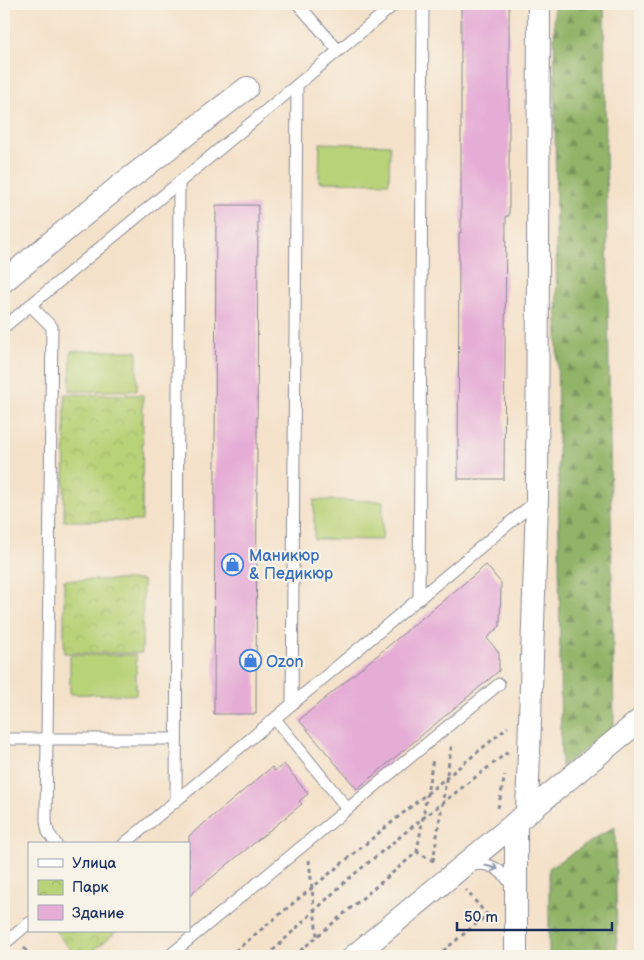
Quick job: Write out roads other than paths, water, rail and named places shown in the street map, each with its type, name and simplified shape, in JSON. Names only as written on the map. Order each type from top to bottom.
[{"type":"street","points":[[516,956],[516,895],[522,817],[537,500],[539,4]]},
{"type":"street","points":[[4,282],[117,188],[246,88]]},
{"type":"street","points":[[354,956],[640,720]]},
{"type":"lane","points":[[298,4],[338,50]]},
{"type":"lane","points":[[4,327],[395,4]]},
{"type":"lane","points":[[419,599],[423,4]]},
{"type":"lane","points":[[292,704],[297,85]]},
{"type":"lane","points":[[176,801],[179,182]]},
{"type":"lane","points":[[30,305],[52,327],[46,821],[48,832],[55,842]]},
{"type":"lane","points":[[126,842],[537,500]]},
{"type":"lane","points":[[169,956],[499,684]]},
{"type":"lane","points":[[274,719],[347,808]]},
{"type":"lane","points":[[4,738],[176,738]]},
{"type":"lane","points":[[452,875],[472,866],[485,864],[498,869],[508,877],[516,895]]},
{"type":"lane","points":[[4,944],[28,924]]},
{"type":"place","name":"Маникюр & Педикюр","points":[[233,564]]},
{"type":"place","name":"Ozon","points":[[250,661]]}]
